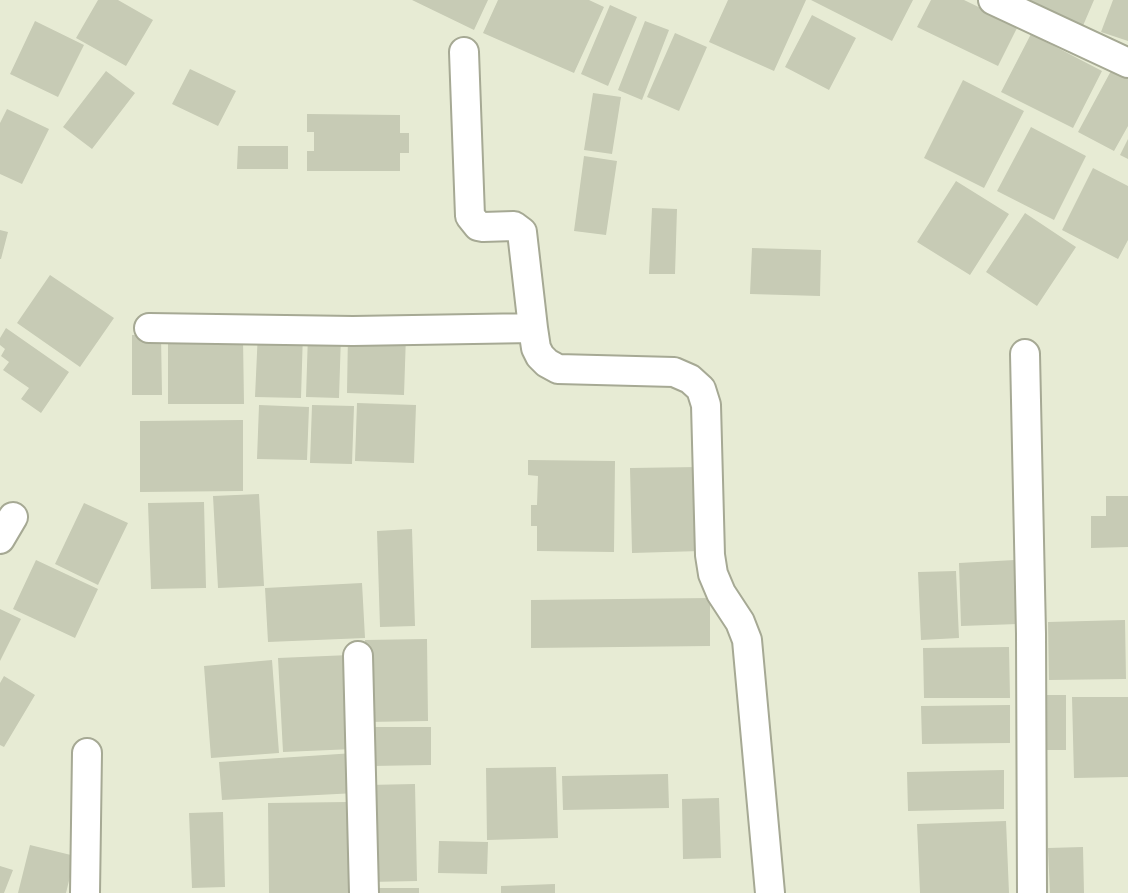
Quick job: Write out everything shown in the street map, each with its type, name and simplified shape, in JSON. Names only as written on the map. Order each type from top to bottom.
[{"type":"street","points":[[1000,2],[1128,63]]},
{"type":"street","points":[[464,52],[470,216],[478,226],[514,226],[522,232],[533,328],[536,348],[540,356],[558,369],[674,372],[690,379],[701,389],[706,405],[710,555],[713,574],[721,593],[740,622],[747,640],[770,893]]},
{"type":"street","points":[[149,328],[353,331],[533,328]]},
{"type":"street","points":[[1025,354],[1031,622],[1032,893]]},
{"type":"street","points":[[358,656],[363,893]]},
{"type":"street","points":[[85,893],[87,753]]},
{"type":"building","points":[[98,0],[118,0],[153,20],[126,66],[76,38]]},
{"type":"building","points":[[412,0],[488,0],[474,30]]},
{"type":"building","points":[[498,0],[589,0],[604,7],[574,73],[483,33]]},
{"type":"building","points":[[728,0],[806,0],[774,71],[709,42]]},
{"type":"building","points":[[811,0],[913,0],[892,41]]},
{"type":"building","points":[[931,0],[964,0],[1018,26],[998,66],[917,27]]},
{"type":"building","points":[[1015,0],[1094,0],[1082,28]]},
{"type":"building","points":[[1113,0],[1128,0],[1128,41],[1101,32]]},
{"type":"building","points":[[610,5],[637,17],[608,86],[581,74]]},
{"type":"building","points":[[812,15],[856,38],[829,90],[785,67]]},
{"type":"building","points":[[35,21],[84,45],[58,97],[10,74]]},
{"type":"building","points":[[645,21],[669,30],[642,100],[618,90]]},
{"type":"building","points":[[675,33],[707,47],[679,111],[647,97]]},
{"type":"building","points":[[1031,34],[1102,71],[1073,128],[1001,92]]},
{"type":"building","points":[[190,69],[236,91],[218,126],[172,104]]},
{"type":"building","points":[[1112,69],[1128,77],[1128,126],[1114,151],[1078,132]]},
{"type":"building","points":[[106,71],[135,93],[92,149],[63,127]]},
{"type":"building","points":[[963,80],[1024,111],[984,188],[924,158]]},
{"type":"building","points":[[593,93],[621,97],[612,154],[584,150]]},
{"type":"building","points":[[7,109],[49,129],[22,184],[0,174],[0,123]]},
{"type":"building","points":[[307,114],[400,115],[400,133],[409,133],[409,153],[400,153],[400,171],[307,171],[307,151],[314,151],[314,132],[307,132]]},
{"type":"building","points":[[1031,127],[1086,156],[1054,220],[997,191]]},
{"type":"building","points":[[1128,139],[1128,159],[1120,155]]},
{"type":"building","points":[[238,146],[288,146],[288,169],[237,169]]},
{"type":"building","points":[[584,156],[617,161],[606,235],[574,231]]},
{"type":"building","points":[[1093,168],[1128,186],[1128,240],[1118,259],[1062,230]]},
{"type":"building","points":[[956,181],[1009,214],[970,275],[917,242]]},
{"type":"building","points":[[652,208],[677,209],[675,274],[649,274]]},
{"type":"building","points":[[1025,213],[1076,247],[1037,306],[986,272]]},
{"type":"building","points":[[0,230],[8,232],[1,259],[0,259]]},
{"type":"building","points":[[752,248],[821,250],[820,296],[750,294]]},
{"type":"building","points":[[50,275],[114,318],[80,367],[17,323]]},
{"type":"building","points":[[6,328],[69,372],[41,413],[21,399],[29,388],[3,370],[9,362],[1,356],[5,349],[0,345],[0,338]]},
{"type":"building","points":[[258,331],[303,332],[301,398],[255,397]]},
{"type":"building","points":[[348,333],[406,335],[404,395],[347,393]]},
{"type":"building","points":[[308,334],[341,335],[339,398],[306,397]]},
{"type":"building","points":[[132,335],[161,335],[162,395],[132,395]]},
{"type":"building","points":[[168,338],[243,338],[244,404],[168,404]]},
{"type":"building","points":[[357,403],[416,405],[414,463],[355,461]]},
{"type":"building","points":[[259,405],[309,407],[307,460],[257,459]]},
{"type":"building","points":[[312,405],[354,406],[352,464],[310,463]]},
{"type":"building","points":[[243,420],[243,491],[140,492],[140,421]]},
{"type":"building","points":[[528,460],[615,461],[614,552],[537,551],[537,526],[531,526],[531,505],[537,505],[538,476],[528,475]]},
{"type":"building","points":[[699,467],[701,551],[632,553],[630,468]]},
{"type":"building","points":[[259,494],[264,586],[218,588],[213,496]]},
{"type":"building","points":[[1106,496],[1128,496],[1128,547],[1091,548],[1091,516],[1106,516]]},
{"type":"building","points":[[204,502],[206,588],[151,589],[148,503]]},
{"type":"building","points":[[84,503],[128,523],[98,585],[55,564]]},
{"type":"building","points":[[412,529],[415,626],[380,627],[377,531]]},
{"type":"building","points":[[36,560],[98,589],[75,638],[13,609]]},
{"type":"building","points":[[1015,560],[1018,624],[961,626],[959,563]]},
{"type":"building","points":[[956,571],[959,638],[921,640],[918,572]]},
{"type":"building","points":[[362,583],[365,638],[268,642],[265,588]]},
{"type":"building","points":[[710,598],[710,646],[531,648],[531,600]]},
{"type":"building","points":[[0,609],[21,619],[0,661]]},
{"type":"building","points":[[1125,620],[1126,679],[1049,680],[1048,622]]},
{"type":"building","points":[[427,639],[428,721],[366,722],[365,640]]},
{"type":"building","points":[[1009,647],[1010,698],[924,698],[923,648]]},
{"type":"building","points":[[350,655],[354,749],[283,752],[278,658]]},
{"type":"building","points":[[272,660],[279,753],[211,758],[204,666]]},
{"type":"building","points":[[4,676],[35,695],[4,747],[0,745],[0,683]]},
{"type":"building","points":[[1045,695],[1066,695],[1066,750],[1046,750]]},
{"type":"building","points":[[1072,697],[1128,697],[1128,777],[1074,778]]},
{"type":"building","points":[[1010,705],[1010,743],[922,744],[921,706]]},
{"type":"building","points":[[370,727],[431,727],[431,765],[371,766]]},
{"type":"building","points":[[354,753],[356,793],[222,800],[219,762]]},
{"type":"building","points":[[556,767],[558,838],[487,840],[486,768]]},
{"type":"building","points":[[1004,770],[1004,809],[908,811],[907,772]]},
{"type":"building","points":[[668,774],[669,808],[563,810],[562,776]]},
{"type":"building","points":[[415,784],[417,881],[369,882],[367,785]]},
{"type":"building","points":[[719,798],[721,858],[683,859],[682,799]]},
{"type":"building","points":[[348,802],[349,893],[269,893],[268,803]]},
{"type":"building","points":[[223,812],[225,887],[192,888],[189,813]]},
{"type":"building","points":[[1006,821],[1009,893],[920,893],[917,824]]},
{"type":"building","points":[[439,841],[488,842],[487,874],[438,873]]},
{"type":"building","points":[[30,845],[75,856],[66,893],[18,893]]},
{"type":"building","points":[[1083,847],[1084,893],[1050,893],[1048,848]]},
{"type":"building","points":[[0,866],[13,870],[4,893],[0,893]]},
{"type":"building","points":[[555,884],[555,893],[501,893],[501,886]]},
{"type":"building","points":[[367,888],[419,888],[419,893],[367,893]]}]
